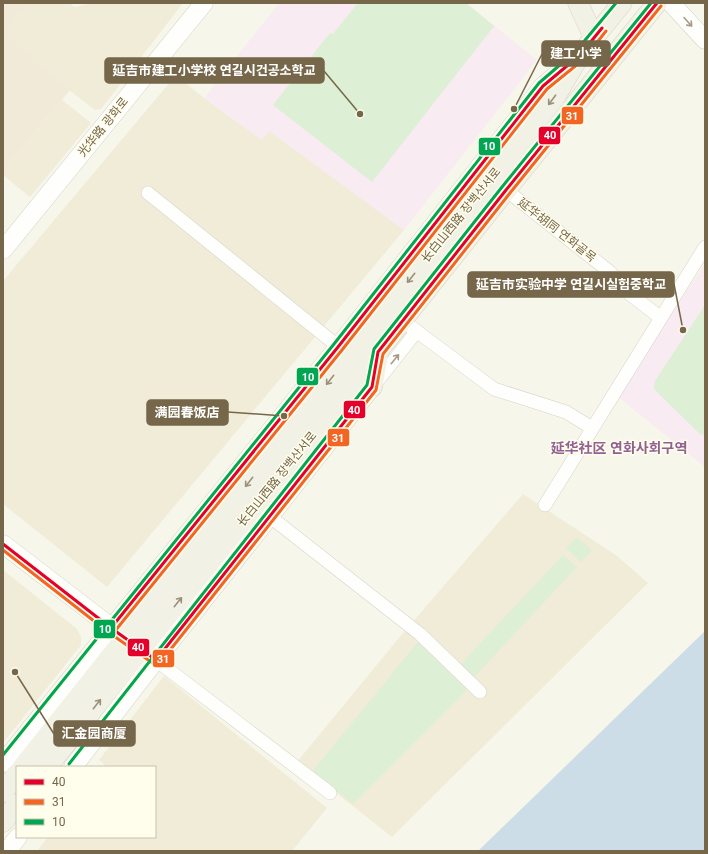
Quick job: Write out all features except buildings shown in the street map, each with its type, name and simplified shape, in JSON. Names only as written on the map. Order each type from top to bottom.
[{"type":"main road","points":[[578,3],[594,38]]},
{"type":"main road","name":"长白山西路 장백산서로","points":[[48,766],[133,644],[344,351],[555,97],[580,55],[622,3]]},
{"type":"main road","name":"长白山西路 장백산서로","points":[[24,766],[133,644],[263,511],[378,352],[410,326],[506,190],[657,3]]},
{"type":"main road","points":[[372,387],[378,352]]},
{"type":"main road","points":[[3,792],[16,775]]},
{"type":"main road","points":[[3,822],[16,805]]},
{"type":"street","name":"光华路 광화로","points":[[3,250],[204,3]]},
{"type":"street","points":[[671,3],[705,40]]},
{"type":"street","name":"延华胡同 연화골목","points":[[506,190],[610,272],[626,292],[661,318]]},
{"type":"street","points":[[148,193],[344,351]]},
{"type":"street","points":[[545,505],[705,247]]},
{"type":"street","points":[[372,387],[410,326],[494,389],[566,412],[592,428]]},
{"type":"street","name":"长白山西路 장백산서로","points":[[263,511],[372,387]]},
{"type":"street","points":[[263,511],[420,634],[480,692]]},
{"type":"street","points":[[3,544],[330,793]]},
{"type":"street","name":"长白山西路 장백산서로","points":[[3,763],[133,644]]},
{"type":"street","name":"长白山西路 장백산서로","points":[[73,766],[133,644]]},
{"type":"street","points":[[6,851],[17,838]]},
{"type":"shaded area","points":[[3,3],[26,3],[3,33]]},
{"type":"shaded area","points":[[26,3],[70,3],[74,7],[89,3],[183,3],[101,109],[95,110],[32,61],[32,56],[3,33]]},
{"type":"shaded area","points":[[279,3],[466,3],[537,60],[404,230],[269,131],[262,140],[204,98]]},
{"type":"shaded area","points":[[3,33],[32,56],[32,61],[70,90],[3,171]]},
{"type":"shaded area","points":[[176,75],[204,98],[262,140],[269,130],[404,230],[107,587],[3,504],[3,281]]},
{"type":"shaded area","points":[[62,100],[91,123],[30,197],[3,175],[3,171]]},
{"type":"shaded area","points":[[705,264],[705,467],[617,396]]},
{"type":"shaded area","points":[[523,494],[617,556],[648,583],[392,837],[297,762],[398,639]]},
{"type":"shaded area","points":[[3,570],[77,629],[81,637],[81,645],[3,743]]},
{"type":"shaded area","points":[[705,631],[705,851],[478,851]]},
{"type":"shaded area","points":[[164,676],[327,808],[292,851],[37,851],[47,838],[156,838],[156,766],[104,766],[99,760]]},
{"type":"green space","points":[[358,3],[466,3],[494,26],[372,182],[273,105],[330,33],[333,34]]},
{"type":"green space","points":[[705,305],[705,434],[701,435],[654,388],[655,381]]},
{"type":"green space","points":[[577,537],[592,550],[581,562],[566,548]]},
{"type":"green space","points":[[563,555],[577,567],[473,678],[460,665]]},
{"type":"green space","points":[[418,642],[467,690],[353,804],[313,771]]},
{"type":"transit line","name":"10","points":[[3,755],[334,344],[539,83],[576,51],[616,3]]},
{"type":"transit line","name":"10","points":[[69,764],[367,385],[374,349],[502,187],[651,3]]},
{"type":"transit line","name":"40","points":[[3,544],[111,628],[156,660],[372,387],[378,352],[657,3]]},
{"type":"transit line","name":"31","points":[[3,550],[108,632],[154,664],[159,664],[376,390],[383,354],[510,193],[661,6]]},
{"type":"transit line","name":"40","points":[[111,628],[338,347],[543,86],[580,55],[602,28]]},
{"type":"transit line","name":"31","points":[[115,631],[342,350],[547,89],[584,59],[606,31]]},
{"type":"place","name":"建工小学","points":[[514,109]]},
{"type":"place","name":"延吉市建工小学校 연길시건공소학교","points":[[360,114]]},
{"type":"place","name":"延吉市实验中学 연길시실험중학교","points":[[683,330]]},
{"type":"place","name":"满园春饭店","points":[[284,416]]},
{"type":"place","name":"汇金园商厦","points":[[15,672]]},
{"type":"district","name":"延华社区 연화사회구역","points":[[619,448]]}]
